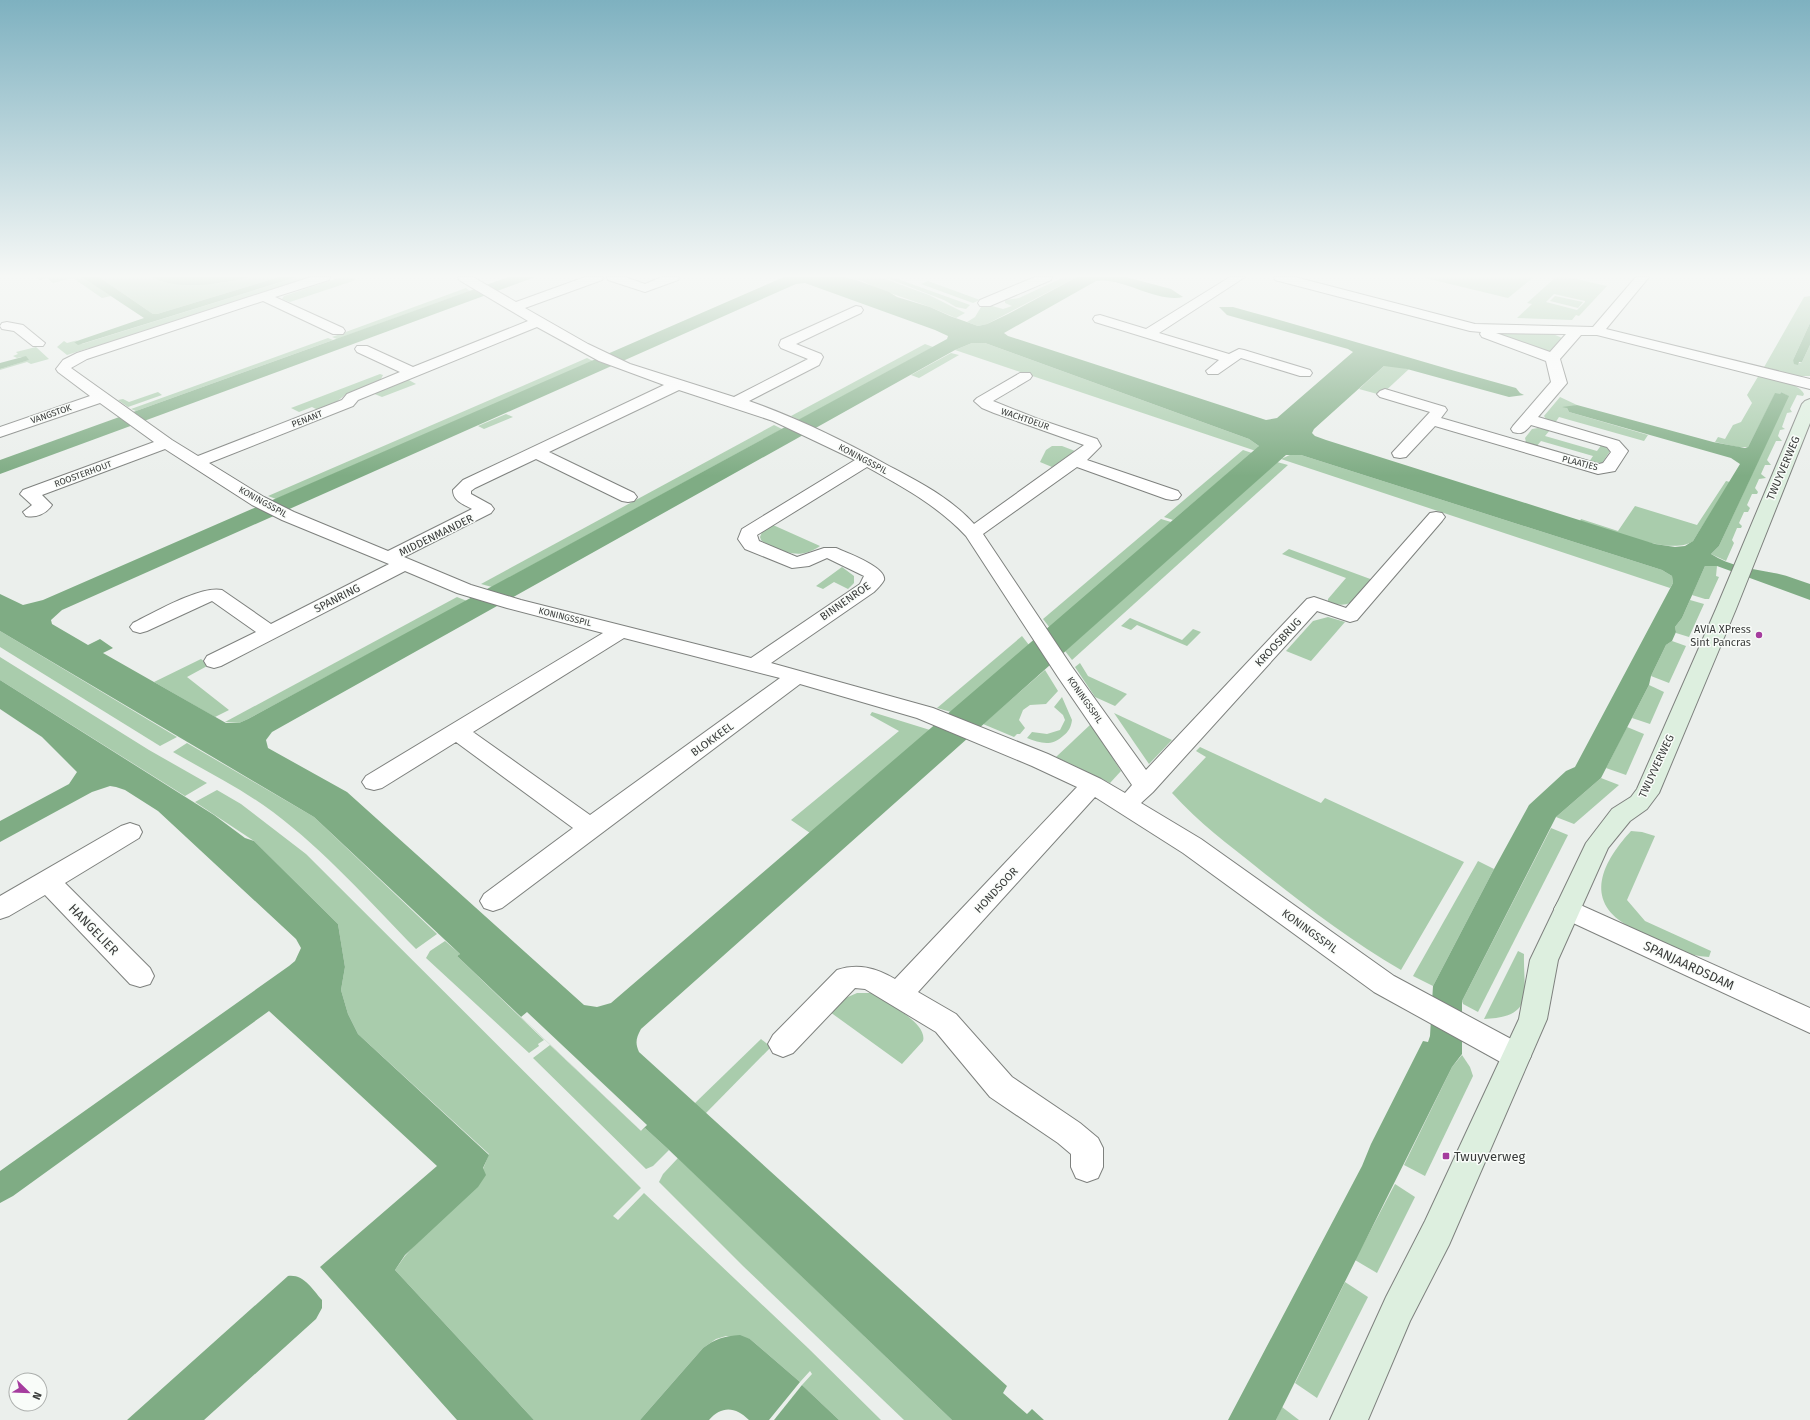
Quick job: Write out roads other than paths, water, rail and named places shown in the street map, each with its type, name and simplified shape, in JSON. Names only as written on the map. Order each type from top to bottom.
[{"type":"street","name":"KONINGSSPIL","points":[[121,343],[82,356],[64,367],[63,370],[166,443],[258,501],[288,516],[471,591],[514,604],[754,665]]},
{"type":"street","name":"PENANT","points":[[197,462],[348,403],[352,397],[486,343]]},
{"type":"street","name":"KONINGSSPIL","points":[[577,343],[623,366],[734,403],[784,421],[816,435],[867,460],[944,504],[962,520],[973,533],[1144,786]]},
{"type":"street","points":[[734,403],[816,359],[816,357],[786,345],[786,343]]},
{"type":"street","points":[[1179,343],[1231,359]]},
{"type":"street","points":[[1513,343],[1553,358]]},
{"type":"street","points":[[1553,358],[1566,343]]},
{"type":"street","points":[[1646,343],[1810,384]]},
{"type":"street","points":[[362,349],[414,373]]},
{"type":"street","points":[[1213,371],[1239,353],[1305,373]]},
{"type":"street","points":[[1507,442],[1559,383],[1553,358]]},
{"type":"street","name":"WACHTDEUR","points":[[973,533],[1075,461],[1093,446],[1091,442],[984,404],[982,401],[1025,376]]},
{"type":"street","name":"MIDDENMANDER","points":[[397,561],[485,508],[462,496],[462,490],[469,484],[678,384]]},
{"type":"street","points":[[1385,394],[1439,410],[1432,420],[1400,453]]},
{"type":"street","name":"VANGSTOK","points":[[0,432],[102,397]]},
{"type":"street","name":"TWUYVERWEG","points":[[1349,1420],[1398,1309],[1437,1233],[1516,1056],[1536,1009],[1544,960],[1567,909],[1598,843],[1621,815],[1639,803],[1646,793],[1741,572],[1810,404]]},
{"type":"street","name":"PLAATJES","points":[[1432,420],[1598,469],[1609,467],[1620,451],[1613,444],[1528,419]]},
{"type":"street","name":"ROOSTERHOUT","points":[[32,512],[43,505],[29,494],[166,443]]},
{"type":"street","points":[[535,452],[628,497]]},
{"type":"street","name":"BINNENROE","points":[[754,665],[867,588],[874,580],[874,575],[829,552],[823,553],[809,561],[792,562],[752,545],[747,539],[748,533],[867,460]]},
{"type":"street","points":[[1075,461],[1172,495]]},
{"type":"street","name":"KROOSBRUG","points":[[1127,804],[1314,603],[1350,616],[1436,516]]},
{"type":"street","name":"SPANRING","points":[[214,661],[271,633],[397,561]]},
{"type":"street","points":[[140,627],[208,595],[215,594],[271,633]]},
{"type":"street","points":[[374,782],[620,631]]},
{"type":"street","points":[[754,665],[797,676]]},
{"type":"street","name":"KONINGSSPIL","points":[[797,676],[929,715],[1040,760],[1093,785],[1127,804],[1192,846],[1384,984],[1516,1056]]},
{"type":"street","name":"BLOKKEEL","points":[[493,901],[797,676]]},
{"type":"street","points":[[456,731],[590,828]]},
{"type":"street","name":"HONDSOOR","points":[[898,994],[1093,785]]},
{"type":"street","points":[[0,909],[130,832]]},
{"type":"street","name":"HANGELIER","points":[[47,881],[140,976]]},
{"type":"street","name":"SPANJAARDSDAM","points":[[1567,909],[1810,1021]]},
{"type":"street","points":[[783,1044],[847,978],[859,975],[868,978],[946,1023],[1001,1087],[1069,1133],[1086,1148],[1087,1167]]},
{"type":"place","name":"AVIA XPress Sint Pancras","points":[[1759,635]]},
{"type":"place","name":"Twuyverweg","points":[[1446,1156]]}]
